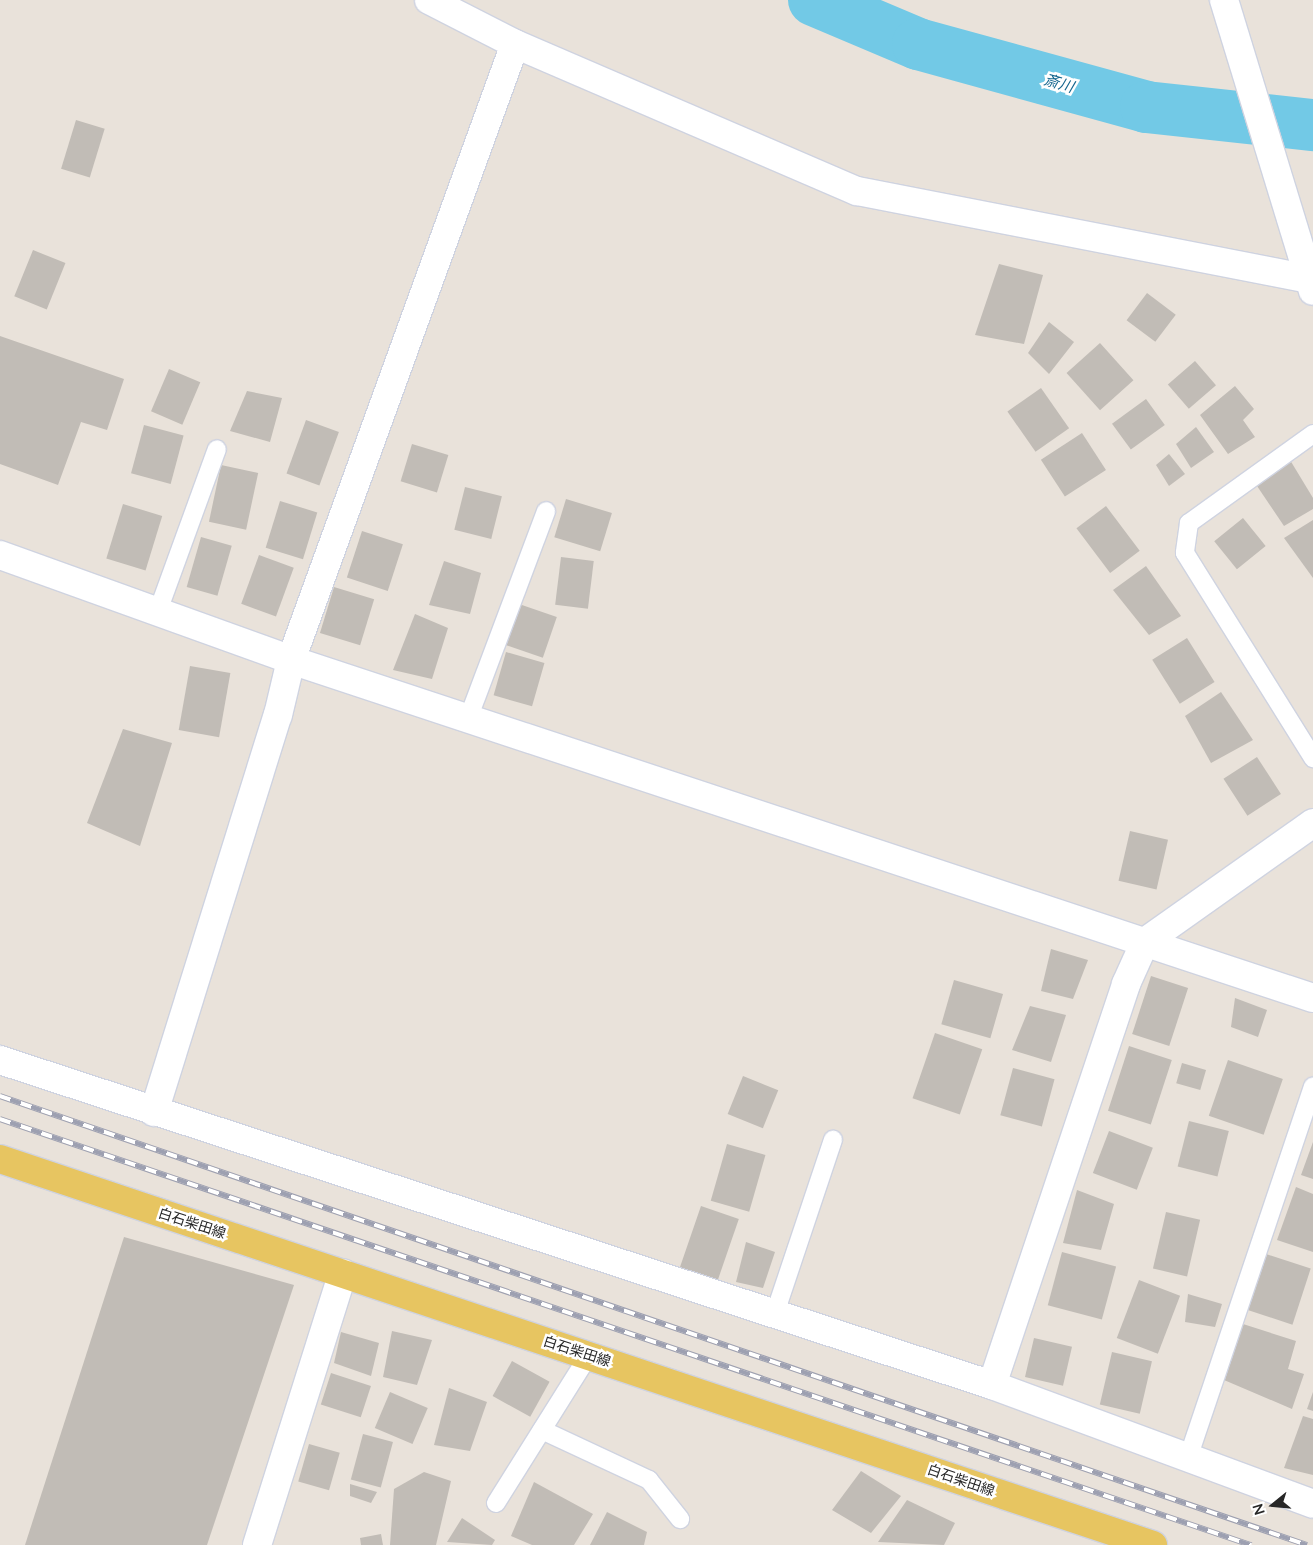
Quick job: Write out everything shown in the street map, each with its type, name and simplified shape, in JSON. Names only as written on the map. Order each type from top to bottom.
[{"type":"main road","name":"白石柴田線","points":[[0,1159],[1153,1545]]},
{"type":"street","points":[[429,0],[515,44],[857,191],[1311,285],[1301,235],[1224,0]]},
{"type":"street","points":[[154,1112],[278,715],[291,660],[515,44]]},
{"type":"street","points":[[0,555],[291,660],[1313,998]]},
{"type":"street","points":[[992,1386],[1126,984],[1145,942],[1313,823]]},
{"type":"street","points":[[0,1060],[774,1316],[992,1386],[1313,1504]]},
{"type":"street","points":[[257,1545],[343,1273]]},
{"type":"lane","points":[[1313,434],[1189,523],[1185,553],[1313,758]]},
{"type":"lane","points":[[158,611],[217,448]]},
{"type":"lane","points":[[468,719],[546,511]]},
{"type":"lane","points":[[1188,1458],[1313,1086]]},
{"type":"lane","points":[[774,1316],[833,1140]]},
{"type":"lane","points":[[496,1504],[589,1355]]},
{"type":"lane","points":[[542,1430],[650,1480],[680,1519]]},
{"type":"building","points":[[76,120],[105,129],[90,178],[61,169]]},
{"type":"building","points":[[33,250],[65,263],[47,309],[14,296]]},
{"type":"building","points":[[999,264],[1043,275],[1024,344],[975,335]]},
{"type":"building","points":[[1147,293],[1176,315],[1155,342],[1127,320]]},
{"type":"building","points":[[1049,322],[1074,342],[1049,374],[1028,353]]},
{"type":"building","points":[[0,336],[124,379],[107,430],[81,422],[58,485],[0,464]]},
{"type":"building","points":[[1100,343],[1133,380],[1100,410],[1067,373]]},
{"type":"building","points":[[1195,361],[1216,385],[1189,409],[1168,385]]},
{"type":"building","points":[[169,369],[200,382],[182,425],[151,411]]},
{"type":"building","points":[[1235,386],[1254,409],[1243,420],[1255,437],[1228,454],[1200,415]]},
{"type":"building","points":[[1041,388],[1069,428],[1036,452],[1007,412]]},
{"type":"building","points":[[247,391],[282,398],[270,442],[230,431]]},
{"type":"building","points":[[1146,399],[1165,425],[1131,450],[1112,424]]},
{"type":"building","points":[[306,420],[339,432],[319,486],[287,474]]},
{"type":"building","points":[[144,425],[184,436],[171,484],[131,473]]},
{"type":"building","points":[[1196,427],[1214,452],[1191,468],[1176,444]]},
{"type":"building","points":[[1082,433],[1106,470],[1065,497],[1041,460]]},
{"type":"building","points":[[412,444],[448,455],[437,492],[401,481]]},
{"type":"building","points":[[1169,454],[1185,474],[1169,486],[1156,465]]},
{"type":"building","points":[[1290,460],[1313,498],[1313,509],[1284,526],[1255,483]]},
{"type":"building","points":[[221,465],[258,473],[246,530],[209,522]]},
{"type":"building","points":[[465,487],[502,496],[491,539],[454,530]]},
{"type":"building","points":[[566,499],[612,513],[600,551],[554,537]]},
{"type":"building","points":[[280,501],[317,512],[303,559],[266,548]]},
{"type":"building","points":[[123,504],[162,516],[146,570],[106,559]]},
{"type":"building","points":[[1106,506],[1140,551],[1110,573],[1076,528]]},
{"type":"building","points":[[1243,518],[1266,546],[1237,569],[1214,541]]},
{"type":"building","points":[[1313,520],[1313,578],[1284,538]]},
{"type":"building","points":[[362,531],[403,544],[388,591],[347,578]]},
{"type":"building","points":[[201,537],[232,546],[217,596],[187,587]]},
{"type":"building","points":[[259,555],[294,568],[276,617],[241,604]]},
{"type":"building","points":[[561,557],[594,561],[588,609],[555,605]]},
{"type":"building","points":[[444,561],[481,573],[470,614],[429,605]]},
{"type":"building","points":[[1146,566],[1181,616],[1149,635],[1113,590]]},
{"type":"building","points":[[334,587],[374,599],[360,645],[320,633]]},
{"type":"building","points":[[519,604],[557,617],[543,658],[505,645]]},
{"type":"building","points":[[415,614],[448,628],[432,679],[393,670]]},
{"type":"building","points":[[1187,638],[1215,682],[1180,704],[1152,660]]},
{"type":"building","points":[[506,652],[544,663],[532,706],[494,695]]},
{"type":"building","points":[[190,666],[230,673],[219,737],[179,730]]},
{"type":"building","points":[[1221,692],[1253,740],[1211,763],[1185,716]]},
{"type":"building","points":[[123,729],[172,743],[140,846],[87,823]]},
{"type":"building","points":[[1257,757],[1281,794],[1247,816],[1223,779]]},
{"type":"building","points":[[1130,831],[1168,840],[1157,889],[1119,881]]},
{"type":"building","points":[[1051,949],[1088,960],[1073,999],[1041,991]]},
{"type":"building","points":[[1151,976],[1188,988],[1169,1046],[1132,1034]]},
{"type":"building","points":[[954,980],[1003,994],[990,1038],[941,1024]]},
{"type":"building","points":[[1235,998],[1267,1010],[1258,1037],[1231,1027]]},
{"type":"building","points":[[1030,1006],[1066,1015],[1051,1062],[1012,1050]]},
{"type":"building","points":[[935,1033],[982,1049],[960,1115],[913,1098]]},
{"type":"building","points":[[1129,1046],[1172,1060],[1151,1125],[1108,1111]]},
{"type":"building","points":[[1228,1060],[1283,1079],[1264,1135],[1209,1116]]},
{"type":"building","points":[[1182,1063],[1206,1070],[1200,1090],[1176,1083]]},
{"type":"building","points":[[1013,1068],[1055,1079],[1042,1126],[1000,1115]]},
{"type":"building","points":[[743,1076],[778,1090],[763,1128],[728,1114]]},
{"type":"building","points":[[1189,1121],[1229,1131],[1217,1177],[1178,1167]]},
{"type":"building","points":[[1109,1131],[1153,1148],[1137,1190],[1093,1173]]},
{"type":"building","points":[[1313,1142],[1313,1179],[1301,1175]]},
{"type":"building","points":[[727,1144],[765,1155],[749,1212],[711,1201]]},
{"type":"building","points":[[1296,1187],[1313,1194],[1313,1252],[1277,1240]]},
{"type":"building","points":[[1077,1190],[1114,1204],[1101,1250],[1063,1243]]},
{"type":"building","points":[[701,1206],[739,1219],[718,1280],[680,1267]]},
{"type":"building","points":[[1166,1212],[1200,1220],[1187,1276],[1153,1269]]},
{"type":"building","points":[[124,1237],[294,1285],[207,1545],[25,1545]]},
{"type":"building","points":[[746,1242],[775,1252],[763,1288],[736,1282]]},
{"type":"building","points":[[1062,1252],[1116,1266],[1102,1320],[1048,1305]]},
{"type":"building","points":[[1266,1254],[1311,1269],[1292,1325],[1248,1310]]},
{"type":"building","points":[[1139,1280],[1180,1296],[1158,1354],[1117,1338]]},
{"type":"building","points":[[1188,1294],[1222,1304],[1215,1327],[1185,1322]]},
{"type":"building","points":[[1243,1324],[1296,1341],[1288,1369],[1304,1374],[1292,1409],[1224,1380]]},
{"type":"building","points":[[392,1331],[432,1340],[417,1385],[383,1377]]},
{"type":"building","points":[[341,1332],[379,1343],[371,1376],[334,1363]]},
{"type":"building","points":[[1034,1338],[1072,1347],[1063,1386],[1025,1377]]},
{"type":"building","points":[[1112,1352],[1152,1361],[1140,1414],[1100,1405]]},
{"type":"building","points":[[512,1361],[550,1382],[530,1417],[493,1396]]},
{"type":"building","points":[[331,1373],[371,1386],[361,1417],[321,1404]]},
{"type":"building","points":[[449,1388],[487,1402],[470,1451],[434,1445]]},
{"type":"building","points":[[390,1392],[428,1408],[413,1444],[375,1428]]},
{"type":"building","points":[[1313,1392],[1313,1411],[1307,1409]]},
{"type":"building","points":[[1303,1416],[1313,1419],[1313,1475],[1284,1468]]},
{"type":"building","points":[[363,1434],[393,1442],[381,1487],[351,1479]]},
{"type":"building","points":[[309,1444],[340,1453],[329,1490],[298,1481]]},
{"type":"building","points":[[861,1471],[901,1496],[871,1533],[832,1510]]},
{"type":"building","points":[[424,1472],[451,1481],[436,1545],[390,1545],[394,1489]]},
{"type":"building","points":[[534,1482],[593,1514],[574,1545],[532,1545],[511,1536]]},
{"type":"building","points":[[350,1484],[377,1492],[371,1503],[350,1496]]},
{"type":"building","points":[[907,1500],[955,1523],[944,1545],[878,1542]]},
{"type":"building","points":[[607,1512],[647,1532],[644,1545],[590,1545]]},
{"type":"building","points":[[462,1518],[495,1540],[492,1545],[447,1542]]},
{"type":"building","points":[[381,1534],[383,1545],[361,1545],[360,1538]]},
{"type":"waterway","name":"斎川","points":[[814,0],[918,44],[1146,107],[1313,125]]},
{"type":"railway","points":[[0,1096],[1307,1545]]},
{"type":"railway","points":[[0,1119],[1251,1545]]}]
